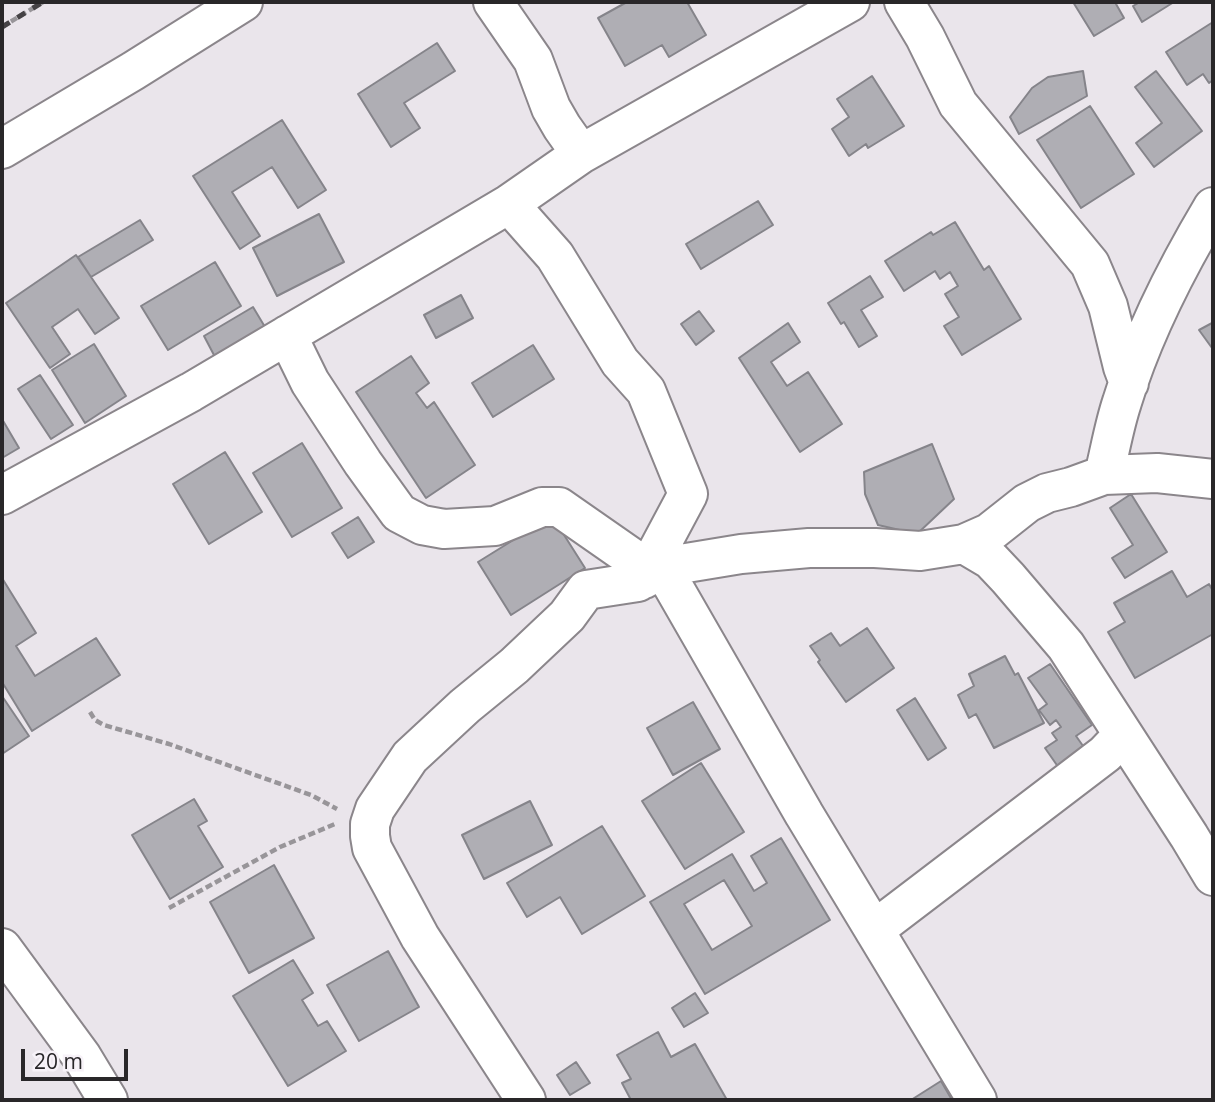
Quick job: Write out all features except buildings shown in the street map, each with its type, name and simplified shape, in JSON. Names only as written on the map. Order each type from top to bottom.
[{"type":"street","points":[[2,149],[243,2]]},
{"type":"street","points":[[493,2],[533,60],[551,107],[581,154]]},
{"type":"street","points":[[2,495],[191,392],[509,204],[581,154],[850,2]]},
{"type":"street","points":[[904,2],[925,37],[958,104],[1090,264],[1108,306],[1129,383]]},
{"type":"street","points":[[509,204],[555,256],[620,362],[646,391],[688,494],[650,573]]},
{"type":"street","points":[[1104,475],[1121,402],[1150,323],[1213,207]]},
{"type":"street","points":[[287,335],[310,382],[399,513],[422,525],[444,529],[471,528],[495,526],[542,507],[559,507],[650,573],[804,814],[977,1100]]},
{"type":"street","points":[[526,1100],[420,937],[372,848],[370,824],[364,813],[410,757],[541,641],[567,616],[586,590],[741,554],[809,548],[920,551],[964,544],[989,533],[1027,503],[1047,493],[1104,475],[1157,473],[1213,479]]},
{"type":"street","points":[[964,544],[991,560],[1066,646],[1213,876]]},
{"type":"street","points":[[874,930],[1105,754],[1123,735]]},
{"type":"street","points":[[2,948],[82,1057],[108,1100]]},
{"type":"path","points":[[2,27],[43,2]]},
{"type":"path","points":[[90,712],[95,720],[104,725],[169,744],[364,813]]},
{"type":"path","points":[[169,908],[280,847],[364,813]]},
{"type":"railway","points":[[2,27],[43,2]]}]
